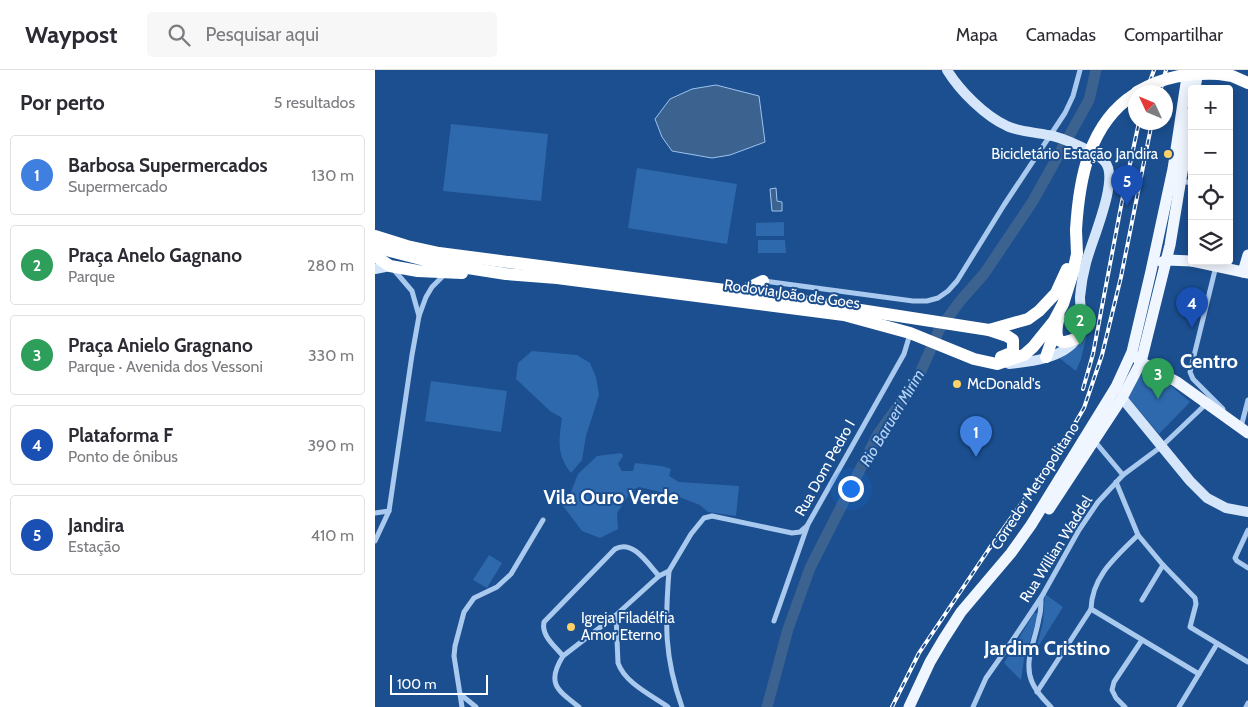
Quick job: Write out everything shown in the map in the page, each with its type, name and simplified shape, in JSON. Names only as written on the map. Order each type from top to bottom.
[{"type":"highway","points":[[1152,85],[1179,75],[1219,74],[1232,76],[1248,83]]},
{"type":"highway","points":[[1046,357],[1077,254],[1077,208],[1083,172],[1095,138],[1111,115],[1128,101]]},
{"type":"highway","points":[[989,330],[1027,319],[1049,302],[1064,278],[1076,235]]},
{"type":"highway","name":"Rodovia João de Goes","points":[[375,236],[439,253],[764,295],[989,330]]},
{"type":"highway","name":"Rodovia João de Goes","points":[[375,247],[436,262],[506,274],[557,278],[843,315],[916,335],[974,359],[991,363]]},
{"type":"highway","points":[[375,256],[389,266],[446,273],[506,274]]},
{"type":"highway","points":[[740,292],[766,282],[764,295]]},
{"type":"highway","points":[[991,363],[1024,355],[1054,321],[1063,304]]},
{"type":"highway","points":[[916,335],[912,327],[926,320]]},
{"type":"highway","points":[[989,330],[1007,336],[1013,340],[1015,346],[1013,352],[1008,356],[991,363]]},
{"type":"highway","points":[[1055,331],[1057,338],[1064,342],[1069,342],[1078,337]]},
{"type":"main road","name":"Corredor Metropolitano","points":[[910,707],[930,662],[961,612],[1011,553],[1031,525],[1116,387],[1132,352],[1172,172],[1188,70]]},
{"type":"main road","points":[[1196,85],[1198,70]]},
{"type":"main road","points":[[916,707],[943,652],[962,622],[983,594],[1020,553],[1122,398],[1141,362],[1186,182],[1190,130]]},
{"type":"main road","points":[[1170,245],[1188,259]]},
{"type":"main road","points":[[1211,265],[1245,272],[1248,255]]},
{"type":"main road","points":[[1151,271],[1167,260],[1188,261]]},
{"type":"main road","points":[[1132,352],[1141,362],[1177,382],[1244,430]]},
{"type":"street","points":[[947,70],[958,86],[978,107],[1007,126],[1053,136],[1098,154],[1108,166],[1110,172],[1109,186],[1086,262],[1080,296],[1081,327],[1078,337],[1063,350],[1046,357],[1023,362],[991,363]]},
{"type":"street","points":[[766,282],[913,301],[927,301],[938,298],[958,280],[1004,205],[1053,136],[1073,96],[1079,70]]},
{"type":"street","points":[[375,269],[389,266],[403,279],[412,291],[419,316]]},
{"type":"street","points":[[1216,266],[1189,372],[1193,379],[1244,430]]},
{"type":"street","points":[[375,542],[389,511],[411,355],[419,316],[429,292],[446,273]]},
{"type":"street","name":"Rua Dom Pedro I","points":[[669,571],[691,534],[704,518],[712,516],[792,534],[800,532],[807,526],[916,335]]},
{"type":"street","points":[[1122,398],[1190,481],[1207,498],[1225,508],[1248,512]]},
{"type":"street","points":[[1244,430],[1248,400]]},
{"type":"street","name":"Rua Willian Waddel","points":[[973,707],[986,678],[1042,596],[1098,502],[1123,475],[1161,446],[1207,404]]},
{"type":"street","points":[[1097,444],[1123,475]]},
{"type":"street","points":[[1117,482],[1138,535],[1163,565],[1195,598],[1197,604],[1189,627],[1248,662]]},
{"type":"street","points":[[375,513],[389,511]]},
{"type":"street","points":[[462,707],[454,656],[465,612],[474,598],[497,587],[511,574],[543,520]]},
{"type":"street","points":[[775,621],[807,526]]},
{"type":"street","points":[[1248,530],[1235,558],[1248,568]]},
{"type":"street","points":[[1037,692],[1091,609],[1091,595],[1096,583],[1120,552],[1138,535]]},
{"type":"street","points":[[563,656],[545,635],[543,622],[615,549],[624,545],[629,546],[659,576]]},
{"type":"street","points":[[1143,600],[1163,565]]},
{"type":"street","points":[[579,707],[561,694],[555,685],[555,675],[563,656],[616,615],[659,576],[669,571]]},
{"type":"street","points":[[669,571],[665,628],[670,668],[682,707]]},
{"type":"street","points":[[1042,596],[1040,618],[1029,659],[1029,671],[1031,682],[1037,692],[1051,707]]},
{"type":"street","points":[[1091,609],[1199,674]]},
{"type":"street","points":[[616,615],[620,669],[629,680],[668,707]]},
{"type":"street","points":[[1125,707],[1116,698],[1112,690],[1114,682],[1142,640]]},
{"type":"street","points":[[1179,707],[1217,644]]},
{"type":"street","points":[[460,693],[476,707]]},
{"type":"street","points":[[1246,707],[1248,703]]},
{"type":"shaded area","points":[[716,85],[759,96],[765,142],[730,155],[712,158],[672,151],[662,137],[655,119],[670,99],[692,89]]},
{"type":"shaded area","points":[[451,124],[548,134],[541,201],[443,191]]},
{"type":"shaded area","points":[[637,168],[737,184],[727,244],[628,228]]},
{"type":"shaded area","points":[[776,188],[777,201],[782,202],[782,211],[772,211],[770,189]]},
{"type":"shaded area","points":[[784,222],[784,236],[756,236],[756,223]]},
{"type":"shaded area","points":[[758,240],[785,240],[786,253],[758,253]]},
{"type":"shaded area","points":[[1087,326],[1088,330],[1081,359],[1076,371],[1058,357],[1080,341]]},
{"type":"shaded area","points":[[532,351],[577,355],[590,363],[596,377],[599,395],[586,436],[582,460],[571,473],[561,453],[562,418],[550,411],[516,379],[518,363]]},
{"type":"shaded area","points":[[1142,370],[1170,385],[1190,402],[1159,434],[1127,396]]},
{"type":"shaded area","points":[[431,381],[507,391],[501,432],[425,421]]},
{"type":"shaded area","points":[[621,453],[623,456],[618,464],[622,471],[633,471],[635,463],[662,466],[671,469],[669,476],[679,482],[739,486],[736,516],[708,512],[700,505],[674,495],[639,487],[632,490],[617,513],[618,529],[600,538],[582,531],[563,506],[569,497],[578,474],[597,456]]},
{"type":"shaded area","points":[[489,555],[502,563],[487,588],[473,580]]},
{"type":"shaded area","points":[[1045,594],[1063,607],[1036,650],[1043,622]]},
{"type":"shaded area","points":[[1034,613],[1037,613],[1038,616],[1024,659],[1021,680],[1004,663]]},
{"type":"waterway","name":"Rio Barueri Mirim","points":[[767,707],[788,629],[810,568],[878,434],[917,380],[940,328],[984,274],[1033,201],[1089,100],[1096,70]]},
{"type":"railway","points":[[1149,85],[1154,70]]},
{"type":"railway","points":[[1162,85],[1166,70]]},
{"type":"railway","points":[[1083,389],[1093,354],[1137,130]]},
{"type":"railway","points":[[892,707],[919,653],[989,549],[1060,449],[1084,408],[1102,355],[1121,277],[1150,130]]},
{"type":"place","name":"Bicicletário Estação Jandira","points":[[1168,154]]},
{"type":"place","name":"Jandira","points":[[1127,206]]},
{"type":"place","name":"Plataforma F","points":[[1192,328]]},
{"type":"place","name":"Praça Anelo Gagnano","points":[[1080,345]]},
{"type":"place","name":"McDonald's","points":[[957,384]]},
{"type":"place","name":"Praça Anielo Gragnano","points":[[1158,399]]},
{"type":"place","name":"Barbosa Supermercados","points":[[976,457]]},
{"type":"place","name":"Igreja Filadélfia Amor Eterno","points":[[571,627]]},
{"type":"district","name":"Centro","points":[[1209,361]]},
{"type":"district","name":"Vila Ouro Verde","points":[[611,497]]},
{"type":"district","name":"Jardim Cristino","points":[[1047,648]]}]
